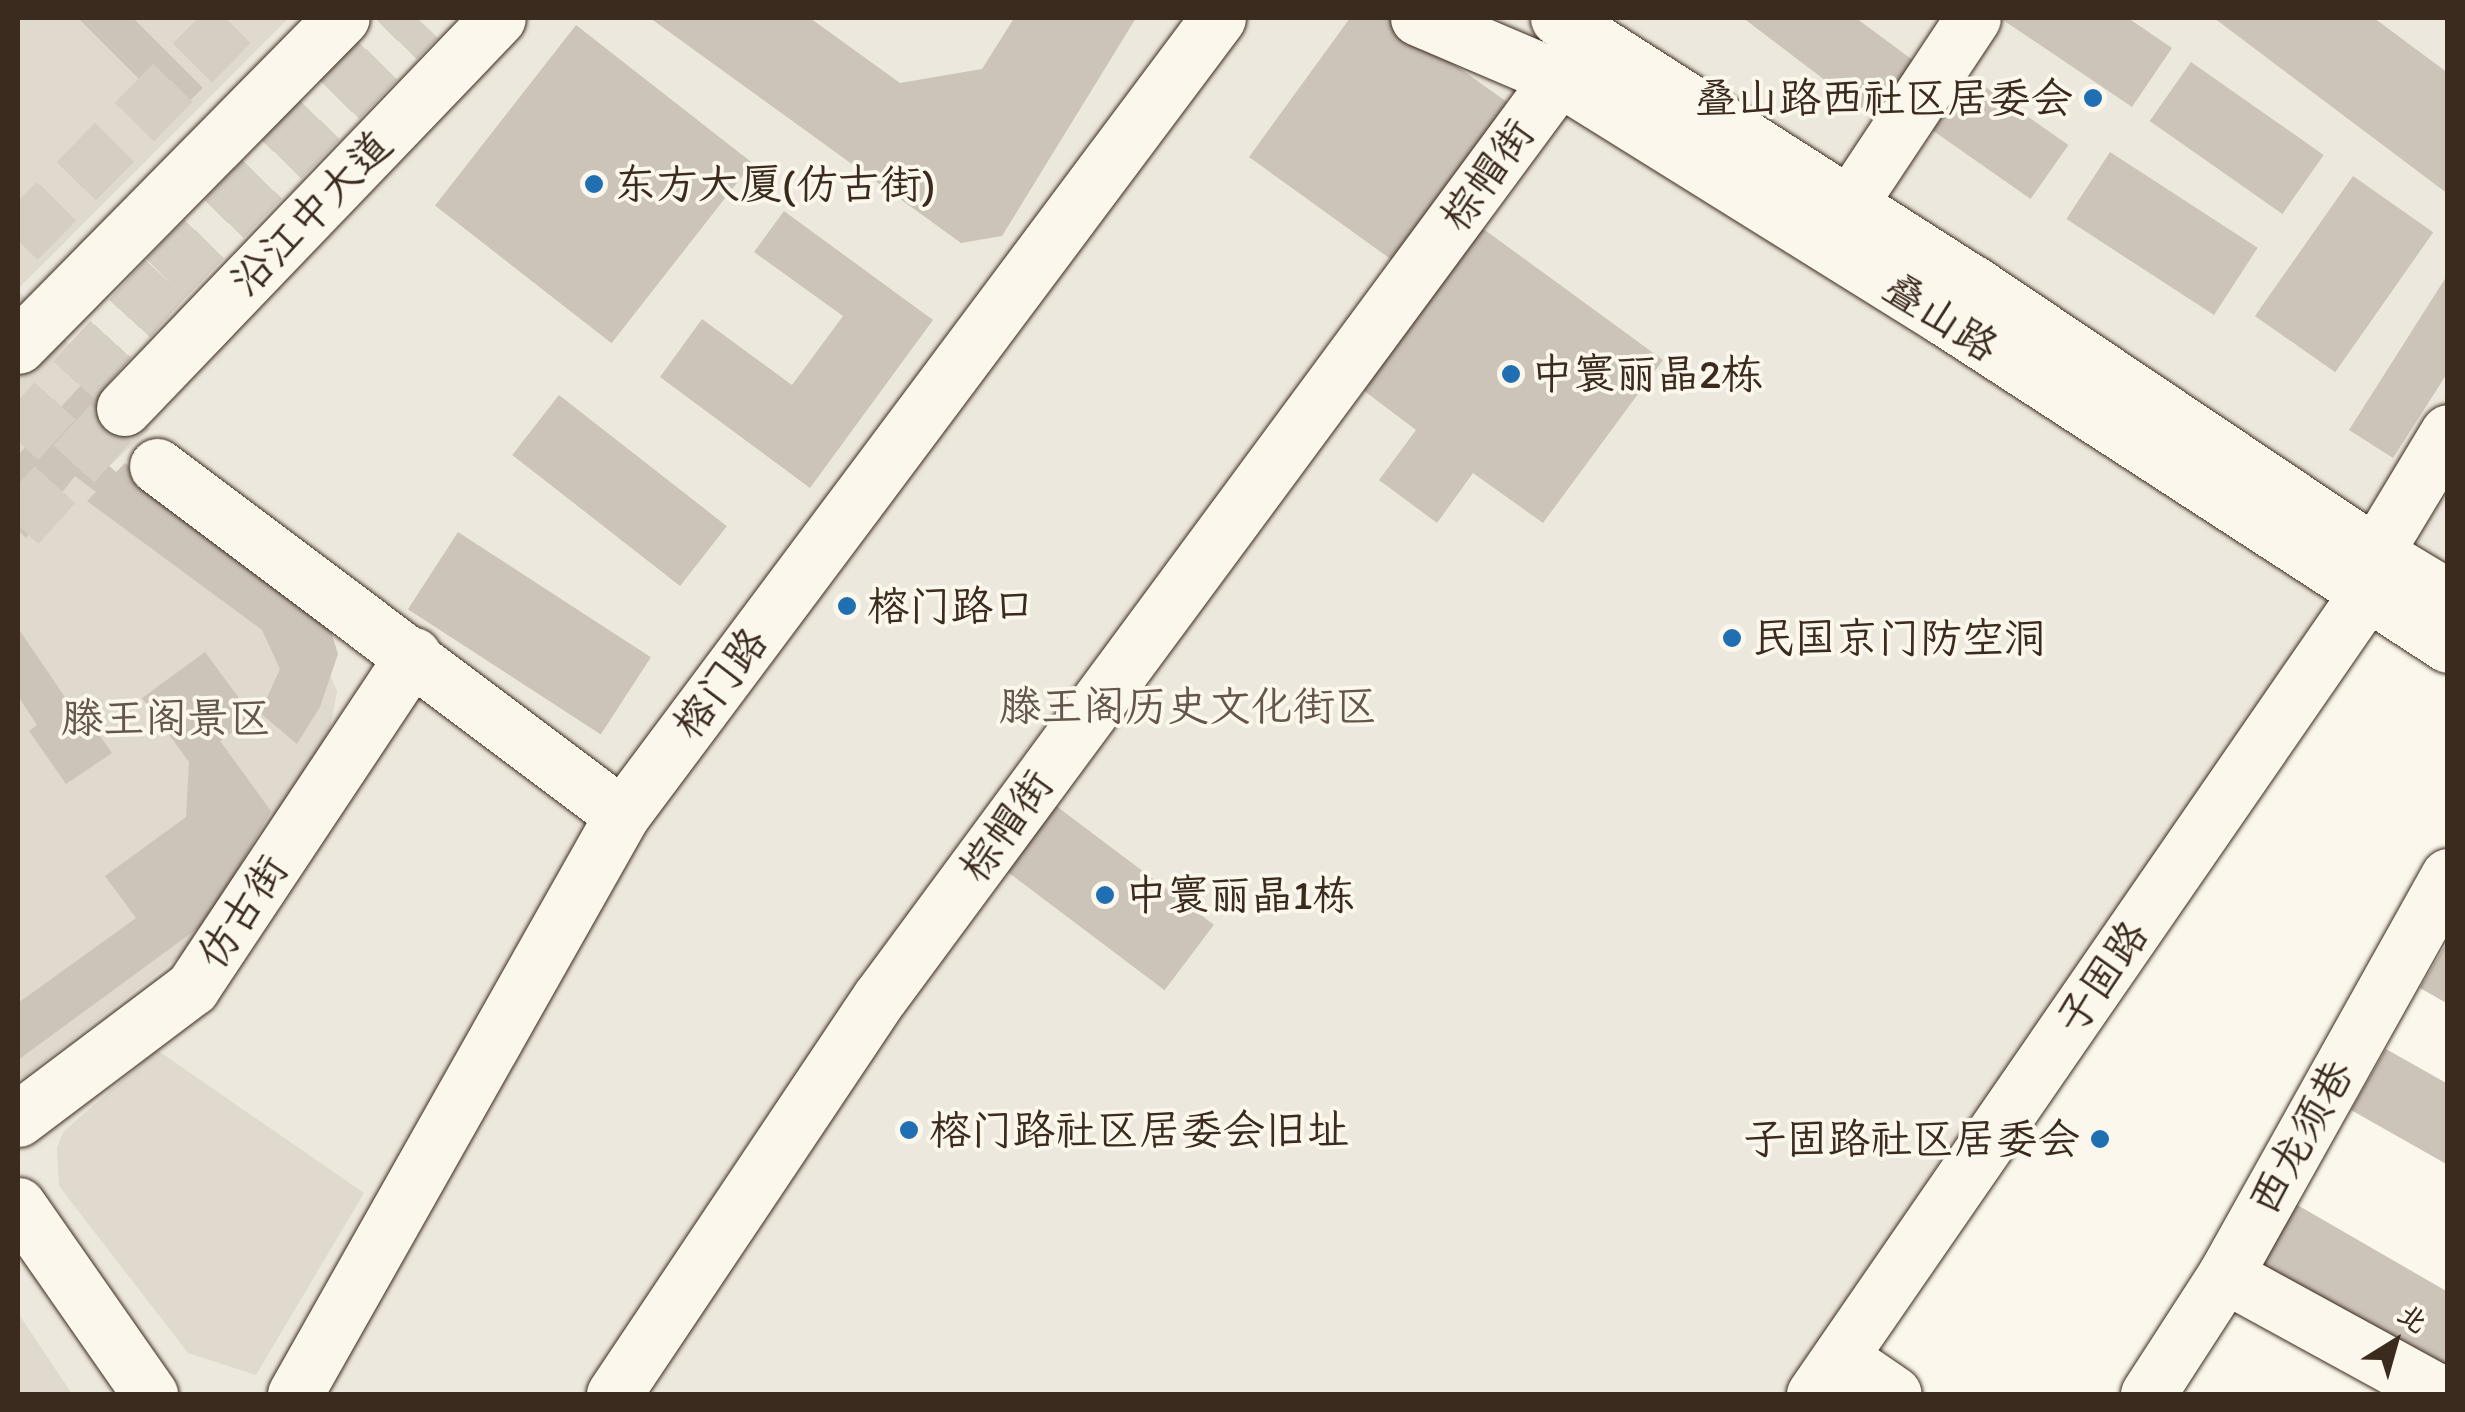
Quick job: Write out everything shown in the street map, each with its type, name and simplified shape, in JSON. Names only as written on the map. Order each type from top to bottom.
[{"type":"street","points":[[18,346],[342,18]]},
{"type":"street","name":"沿江中大道","points":[[124,408],[498,18]]},
{"type":"street","name":"榕门路","points":[[295,1394],[622,815],[1218,18]]},
{"type":"street","name":"叠山路","points":[[1418,18],[1559,78],[1943,317],[2370,574],[2448,596]]},
{"type":"street","points":[[1850,204],[1973,18]]},
{"type":"street","name":"叠山路","points":[[1564,19],[1850,204],[2370,574],[2448,645]]},
{"type":"street","name":"棕帽街","points":[[614,1394],[880,997],[1559,78]]},
{"type":"street","name":"子固路","points":[[1827,1376],[2370,574],[2448,432]]},
{"type":"street","points":[[157,466],[622,815]]},
{"type":"street","name":"仿古街","points":[[18,1119],[192,988],[413,655]]},
{"type":"street","name":"西龙须巷","points":[[2148,1394],[2225,1275],[2448,876]]},
{"type":"street","points":[[18,1205],[150,1394]]},
{"type":"street","points":[[2225,1275],[2442,1394]]},
{"type":"street","points":[[1827,1376],[1894,1394]]},
{"type":"shaded area","name":"滕王阁历史文化街区","points":[[18,18],[2447,18],[2447,613],[2326,624],[1785,1394],[18,1394]]},
{"type":"green space","points":[[18,18],[289,18],[18,289]]},
{"type":"green space","name":"滕王阁景区","points":[[18,291],[150,429],[95,479],[317,646],[337,691],[328,740],[212,931],[18,1081]]},
{"type":"green space","points":[[157,1050],[364,1193],[256,1375],[188,1353],[59,1186],[57,1148],[63,1132]]},
{"type":"green space","points":[[18,1313],[72,1394],[18,1394]]},
{"type":"building","points":[[78,18],[133,18],[203,88],[175,115]]},
{"type":"building","points":[[650,18],[810,18],[900,83],[982,69],[1014,18],[1136,18],[1002,236],[961,243]]},
{"type":"building","points":[[1350,18],[1389,18],[1517,109],[1403,268],[1249,157]]},
{"type":"building","points":[[1743,18],[1856,18],[1918,64],[1876,119]]},
{"type":"building","points":[[2000,18],[2128,18],[2172,48],[2132,107]]},
{"type":"building","points":[[2214,18],[2374,18],[2448,73],[2448,194]]},
{"type":"building","name":"东方大厦(仿古街)","points":[[576,25],[753,163],[612,343],[435,205]]},
{"type":"building","points":[[2191,62],[2324,155],[2282,214],[2150,121]]},
{"type":"building","points":[[1957,67],[2068,145],[2031,199],[1919,121]]},
{"type":"building","points":[[2110,152],[2258,248],[2214,315],[2066,219]]},
{"type":"building","points":[[2353,176],[2433,232],[2335,372],[2255,316]]},
{"type":"building","points":[[784,211],[933,320],[810,488],[660,377],[702,319],[792,385],[843,316],[754,252]]},
{"type":"building","name":"中寰丽晶2栋","points":[[1478,225],[1663,360],[1543,523],[1473,473],[1437,523],[1379,480],[1416,430],[1359,387]]},
{"type":"building","points":[[2448,274],[2448,372],[2393,458],[2349,430]]},
{"type":"building","points":[[89,376],[129,422],[95,453],[116,472],[125,463],[310,604],[330,628],[338,654],[320,707],[297,744],[260,713],[280,669],[262,630],[87,501],[96,492],[75,476],[26,538],[18,530],[18,455]]},
{"type":"building","points":[[559,395],[727,526],[680,586],[512,455]]},
{"type":"building","points":[[458,532],[651,657],[601,734],[408,609]]},
{"type":"building","points":[[18,628],[69,703],[74,699],[112,753],[66,784],[29,731],[37,725],[18,696]]},
{"type":"building","points":[[205,652],[253,717],[220,741],[271,811],[209,920],[18,1060],[18,1003],[136,918],[105,876],[186,817],[189,762],[142,698]]},
{"type":"building","name":"中寰丽晶1栋","points":[[1047,799],[1214,925],[1165,990],[998,864]]},
{"type":"building","points":[[2448,941],[2448,1004],[2420,988]]},
{"type":"building","points":[[2386,1049],[2448,1084],[2448,1165],[2351,1110]]},
{"type":"building","points":[[2287,1199],[2448,1292],[2448,1376],[2251,1262]]},
{"type":"tunnel","points":[[18,240],[236,18]]},
{"type":"tunnel","points":[[18,441],[166,278],[418,18]]},
{"type":"tunnel","points":[[18,525],[124,408]]},
{"type":"place","name":"叠山路西社区居委会","points":[[2093,98]]},
{"type":"place","name":"东方大厦(仿古街)","points":[[594,184]]},
{"type":"place","name":"中寰丽晶2栋","points":[[1511,374]]},
{"type":"place","name":"榕门路口","points":[[847,606]]},
{"type":"place","name":"民国京门防空洞","points":[[1732,638]]},
{"type":"place","name":"中寰丽晶1栋","points":[[1105,895]]},
{"type":"place","name":"榕门路社区居委会旧址","points":[[909,1130]]},
{"type":"place","name":"子固路社区居委会","points":[[2100,1139]]}]
